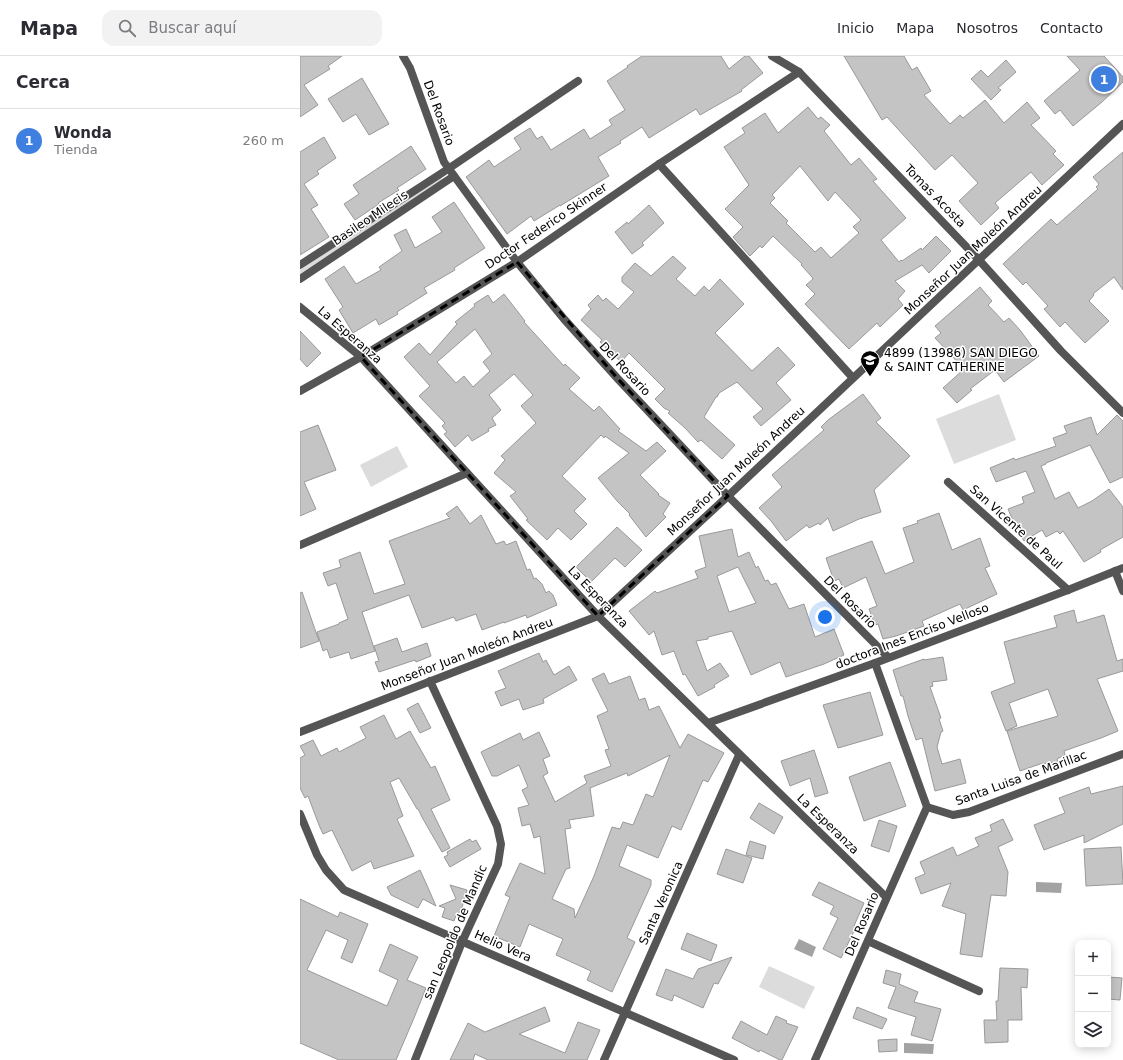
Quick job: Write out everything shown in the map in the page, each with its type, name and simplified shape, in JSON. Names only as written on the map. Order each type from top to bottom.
[{"type":"street","name":"Del Rosario","points":[[403,56],[410,68],[444,162],[517,262],[564,319],[618,379],[728,496],[888,657]]},
{"type":"street","name":"Tomas Acosta","points":[[772,56],[799,72],[979,260],[1061,351],[1123,413]]},
{"type":"street","name":"Doctor Federico Skinner","points":[[300,391],[362,357],[517,262],[659,164],[799,72]]},
{"type":"street","points":[[300,265],[578,82]]},
{"type":"street","name":"Monseñor Juan Moleón Andreu","points":[[300,732],[598,616],[728,496],[1123,124]]},
{"type":"street","points":[[659,164],[853,378]]},
{"type":"street","name":"Basileo Milecis","points":[[300,279],[454,176]]},
{"type":"street","name":"La Esperanza","points":[[300,307],[362,357],[598,616],[886,897]]},
{"type":"street","points":[[300,545],[467,473]]},
{"type":"street","name":"San Vicente de Paul","points":[[948,482],[1068,590]]},
{"type":"street","points":[[1119,569],[1123,590]]},
{"type":"street","name":"doctora Ines Enciso Velloso","points":[[708,723],[874,663],[1068,590],[1119,569]]},
{"type":"street","points":[[874,663],[927,806]]},
{"type":"street","name":"san Leopoldo de Mandic","points":[[414,1060],[462,942],[498,864],[501,844],[497,826],[430,681]]},
{"type":"street","name":"Santa Luisa de Marillac","points":[[927,806],[954,815],[969,812],[1123,754]]},
{"type":"street","name":"Santa Veronica","points":[[604,1060],[739,755]]},
{"type":"street","name":"Del Rosario","points":[[815,1060],[927,806]]},
{"type":"street","name":"Helio Vera","points":[[300,814],[320,860],[326,870],[344,890],[734,1060]]},
{"type":"street","points":[[868,941],[979,991]]},
{"type":"highlighted area","points":[[517,262],[618,379],[728,496],[598,616],[361,357]]},
{"type":"shaded area","points":[[441,176],[441,180],[300,274],[300,270]]},
{"type":"shaded area","points":[[999,394],[1016,440],[954,464],[936,419]]},
{"type":"shaded area","points":[[397,446],[408,467],[371,487],[360,465]]},
{"type":"shaded area","points":[[1036,882],[1062,883],[1061,893],[1036,892]]},
{"type":"shaded area","points":[[799,939],[816,947],[812,957],[794,949]]},
{"type":"shaded area","points":[[769,966],[815,987],[804,1009],[759,987]]},
{"type":"shaded area","points":[[904,1043],[934,1044],[933,1054],[904,1053]]},
{"type":"building","points":[[300,56],[342,56],[328,66],[330,69],[304,85],[318,105],[300,117]]},
{"type":"building","points":[[642,56],[721,56],[729,69],[745,56],[749,56],[763,73],[741,90],[742,91],[700,115],[696,109],[649,138],[642,127],[620,141],[621,143],[598,157],[609,176],[534,221],[531,216],[507,234],[466,177],[489,160],[494,167],[521,149],[514,138],[530,128],[537,139],[542,136],[551,150],[584,129],[590,139],[612,125],[609,120],[625,110],[607,81]]},
{"type":"building","points":[[844,56],[904,56],[912,70],[917,67],[931,91],[924,95],[950,124],[960,115],[963,118],[985,100],[1004,123],[1027,102],[1040,118],[1031,125],[1056,151],[1053,154],[1064,165],[1042,185],[1031,172],[995,203],[999,208],[981,225],[959,201],[978,183],[952,155],[935,170],[887,117],[882,120]]},
{"type":"building","points":[[1067,56],[1104,56],[1123,77],[1123,82],[1073,126],[1060,110],[1055,114],[1044,101],[1080,70]]},
{"type":"building","points":[[1006,60],[1016,72],[998,88],[1001,90],[991,100],[971,79],[981,70],[988,77]]},
{"type":"building","points":[[362,78],[389,124],[369,135],[356,114],[343,122],[328,99]]},
{"type":"building","points":[[808,107],[818,119],[821,117],[830,125],[824,131],[851,165],[859,158],[877,179],[873,181],[906,218],[881,240],[899,262],[921,248],[922,250],[936,236],[951,251],[929,273],[922,265],[895,281],[905,291],[898,299],[903,305],[880,327],[877,323],[849,349],[805,304],[815,294],[806,285],[813,279],[801,265],[802,264],[773,236],[762,248],[760,246],[750,256],[733,237],[743,227],[725,209],[749,185],[724,147],[745,133],[742,128],[765,113],[778,133]],"holes":[[[800,166],[828,201],[835,192],[861,220],[853,227],[859,233],[831,258],[821,247],[815,252],[786,223],[788,221],[770,203],[775,198],[772,195]]]},
{"type":"building","points":[[324,137],[336,158],[317,171],[319,174],[304,184],[318,205],[311,209],[329,237],[300,255],[300,152]]},
{"type":"building","points":[[411,146],[426,169],[397,188],[399,190],[355,220],[344,204],[359,194],[353,185]]},
{"type":"building","points":[[1123,152],[1123,290],[1114,277],[1093,294],[1094,295],[1089,301],[1109,321],[1085,343],[1065,322],[1060,327],[1044,309],[1048,306],[1026,282],[1023,285],[1003,264],[1051,219],[1057,225],[1098,189],[1096,187],[1099,184],[1093,177]]},
{"type":"building","points":[[454,202],[485,248],[454,268],[455,270],[424,288],[427,293],[397,312],[398,314],[379,325],[376,319],[353,333],[339,310],[343,307],[325,279],[344,266],[356,284],[381,270],[379,267],[402,251],[394,235],[406,229],[415,248],[442,232],[432,217]]},
{"type":"building","points":[[649,205],[664,223],[642,243],[644,245],[632,254],[615,232],[627,222],[628,224]]},
{"type":"building","points":[[673,256],[686,268],[676,279],[695,296],[704,286],[709,291],[720,279],[744,304],[715,333],[752,371],[778,347],[795,365],[776,383],[791,400],[761,426],[753,417],[763,409],[737,382],[719,393],[704,417],[735,445],[722,459],[701,440],[698,442],[668,413],[670,411],[664,408],[655,399],[665,389],[629,353],[621,362],[600,342],[602,340],[581,320],[591,309],[588,305],[598,295],[603,301],[606,298],[618,309],[634,292],[622,282],[622,277],[635,263],[651,276]]},
{"type":"building","points":[[980,287],[992,301],[988,305],[1004,322],[1009,318],[1039,356],[1004,382],[995,370],[970,389],[972,390],[957,403],[943,388],[964,369],[935,338],[941,333],[935,326]]},
{"type":"building","points":[[504,294],[525,321],[524,322],[564,366],[565,364],[580,378],[569,389],[594,411],[599,406],[620,429],[618,431],[646,451],[657,442],[666,451],[640,475],[659,494],[658,495],[670,503],[663,514],[666,517],[646,537],[629,515],[630,514],[598,478],[629,453],[605,436],[604,438],[601,435],[562,476],[586,499],[574,511],[587,524],[571,540],[558,528],[547,540],[526,520],[528,519],[510,496],[516,492],[494,473],[505,460],[501,456],[536,423],[521,406],[533,395],[514,374],[489,395],[501,410],[492,418],[496,425],[472,441],[468,435],[455,447],[444,434],[447,432],[442,426],[445,423],[419,396],[430,386],[404,357],[419,343],[430,355],[457,324],[455,322],[475,306],[474,304],[488,295],[493,303]],"holes":[[[475,329],[492,354],[483,362],[490,371],[473,387],[464,376],[456,383],[437,362]]]},
{"type":"building","points":[[300,331],[321,353],[307,367],[300,359]]},
{"type":"building","points":[[863,394],[881,418],[876,422],[910,456],[874,490],[881,512],[859,519],[833,531],[828,518],[820,525],[819,523],[809,528],[807,525],[786,541],[759,508],[782,487],[772,475],[824,430],[821,427],[828,420]]},
{"type":"building","points":[[1117,415],[1123,421],[1123,477],[1110,483],[1090,445],[1041,466],[1055,499],[1069,492],[1078,508],[1092,501],[1109,489],[1123,507],[1123,537],[1100,550],[1101,552],[1084,562],[1063,531],[1060,534],[1057,531],[1046,537],[1042,530],[1024,541],[1016,528],[1008,509],[1024,503],[1022,497],[1035,492],[1026,471],[996,482],[990,468],[1014,458],[1015,460],[1056,446],[1053,438],[1067,433],[1064,426],[1091,417],[1097,435]]},
{"type":"building","points":[[318,425],[336,470],[304,482],[316,509],[300,516],[300,432]]},
{"type":"building","points":[[457,506],[470,524],[481,515],[496,544],[504,541],[506,545],[516,541],[527,570],[530,569],[534,579],[536,578],[542,584],[546,593],[549,591],[553,595],[557,605],[527,618],[526,615],[482,630],[476,614],[456,621],[454,617],[422,628],[409,595],[362,612],[375,651],[351,659],[349,652],[330,658],[327,649],[323,651],[317,632],[348,619],[336,583],[328,586],[323,573],[341,567],[339,560],[360,552],[374,594],[405,584],[389,541],[450,518],[446,514]]},
{"type":"building","points":[[939,513],[952,550],[980,538],[990,566],[985,568],[997,594],[963,610],[960,604],[922,621],[924,626],[883,639],[878,624],[875,625],[869,609],[877,606],[866,577],[843,588],[839,579],[834,581],[826,558],[872,541],[885,574],[914,562],[903,528]]},
{"type":"building","points":[[617,527],[642,550],[625,567],[615,558],[591,582],[576,567]]},
{"type":"building","points":[[732,529],[738,557],[749,552],[756,568],[758,566],[765,581],[768,580],[771,585],[776,583],[789,609],[804,604],[815,637],[834,629],[844,655],[824,664],[786,677],[780,662],[751,675],[732,631],[708,637],[708,639],[696,641],[707,671],[720,663],[729,676],[714,685],[715,687],[698,696],[685,674],[683,675],[674,651],[662,655],[654,631],[649,635],[629,611],[655,591],[657,593],[698,578],[695,571],[706,567],[699,536]],"holes":[[[738,567],[756,603],[729,612],[717,576]]]},
{"type":"building","points":[[302,592],[319,641],[300,648],[300,593]]},
{"type":"building","points":[[1074,610],[1077,623],[1104,615],[1117,661],[1123,659],[1123,671],[1097,679],[1118,731],[1064,751],[1065,755],[1057,759],[1058,762],[1040,764],[1020,771],[1007,731],[1058,716],[1048,689],[1009,703],[1017,726],[1006,731],[991,692],[1015,683],[1004,642],[1057,627],[1054,616]]},
{"type":"building","points":[[397,638],[402,652],[427,643],[431,656],[416,662],[415,660],[379,672],[375,662],[379,661],[374,646]]},
{"type":"building","points":[[539,653],[543,662],[546,660],[554,675],[569,666],[577,680],[543,699],[544,703],[523,710],[519,699],[501,706],[495,692],[506,688],[498,671]]},
{"type":"building","points":[[943,657],[947,680],[932,682],[933,686],[930,687],[941,718],[939,719],[943,731],[941,732],[937,747],[942,764],[960,759],[966,783],[935,791],[922,738],[916,740],[903,696],[901,696],[893,670],[924,659]]},
{"type":"building","points":[[604,673],[609,684],[630,676],[639,700],[645,698],[649,710],[659,706],[680,748],[688,734],[724,753],[708,782],[703,780],[681,830],[672,826],[658,858],[627,845],[619,866],[651,880],[651,885],[627,938],[635,942],[612,992],[587,980],[591,971],[556,955],[563,939],[529,924],[520,947],[494,936],[510,897],[505,895],[520,863],[545,874],[540,836],[534,838],[530,824],[522,826],[518,808],[529,805],[522,790],[528,787],[519,765],[497,776],[492,776],[481,752],[520,733],[523,740],[539,732],[550,756],[543,759],[548,773],[543,776],[555,802],[587,783],[584,776],[611,766],[605,750],[609,749],[597,716],[608,711],[592,679]],"holes":[[[670,755],[653,797],[646,794],[633,825],[623,822],[620,829],[612,827],[594,876],[575,918],[574,909],[552,899],[566,869],[570,868],[565,829],[571,828],[569,820],[594,816],[590,788],[627,773],[628,776]]]},
{"type":"building","points":[[870,692],[883,735],[838,748],[823,705]]},
{"type":"building","points":[[418,703],[431,728],[420,733],[407,709]]},
{"type":"building","points":[[384,715],[396,739],[410,731],[431,768],[435,766],[450,800],[431,809],[450,848],[442,852],[399,778],[390,782],[403,816],[397,819],[414,856],[374,869],[371,861],[352,871],[332,830],[323,834],[308,796],[305,798],[300,788],[300,758],[305,755],[300,746],[313,740],[321,756],[337,748],[339,752],[366,738],[360,727]]},
{"type":"building","points":[[814,750],[828,793],[815,797],[810,778],[790,786],[781,761]]},
{"type":"building","points":[[890,762],[906,806],[864,821],[849,777]]},
{"type":"building","points":[[1123,786],[1123,824],[1084,843],[1084,835],[1044,850],[1034,825],[1065,813],[1059,798],[1089,787],[1091,794]]},
{"type":"building","points":[[759,803],[783,817],[774,834],[750,818]]},
{"type":"building","points":[[1003,819],[1013,840],[998,847],[1008,872],[1006,896],[991,895],[982,957],[960,954],[966,914],[942,906],[951,883],[921,894],[915,878],[925,874],[920,862],[953,847],[957,856],[979,846],[975,838],[992,831],[990,825]]},
{"type":"building","points":[[879,820],[897,826],[889,852],[871,846]]},
{"type":"building","points":[[470,839],[472,842],[476,840],[481,849],[450,867],[444,857],[448,855],[447,852]]},
{"type":"building","points":[[750,841],[766,846],[763,859],[746,855]]},
{"type":"building","points":[[1121,847],[1123,884],[1086,886],[1084,849]]},
{"type":"building","points":[[726,849],[752,858],[743,883],[717,874]]},
{"type":"building","points":[[420,870],[436,906],[423,899],[418,908],[391,895],[387,887]]},
{"type":"building","points":[[819,882],[864,903],[854,926],[856,927],[841,958],[823,949],[838,918],[830,914],[834,906],[812,895]]},
{"type":"building","points":[[450,885],[467,890],[461,911],[460,910],[459,913],[457,912],[454,921],[442,917],[445,908],[439,906],[456,899]]},
{"type":"building","points":[[300,899],[338,917],[340,912],[368,924],[352,963],[341,958],[348,940],[326,930],[307,970],[387,1006],[398,980],[379,971],[390,944],[418,957],[407,980],[426,988],[396,1060],[339,1060],[300,1043]]},
{"type":"building","points":[[687,933],[717,945],[711,961],[681,949]]},
{"type":"building","points":[[732,957],[718,984],[714,983],[703,1008],[674,995],[672,1001],[656,995],[666,969],[693,979],[698,969]]},
{"type":"building","points":[[1000,968],[1028,969],[1027,988],[1021,987],[1022,1020],[1008,1020],[1008,1042],[985,1043],[984,1020],[997,1020],[996,1001],[998,1001]]},
{"type":"building","points":[[886,970],[901,974],[899,984],[918,992],[914,1002],[941,1009],[932,1041],[911,1035],[916,1017],[888,1008],[896,987],[883,983]]},
{"type":"building","points":[[1111,977],[1122,978],[1120,1000],[1111,999]]},
{"type":"building","points":[[545,1007],[550,1021],[519,1034],[565,1053],[578,1022],[600,1030],[587,1060],[488,1060],[475,1054],[473,1060],[450,1060],[468,1023],[485,1032]]},
{"type":"building","points":[[857,1007],[887,1019],[882,1029],[853,1018]]},
{"type":"building","points":[[776,1016],[787,1021],[786,1023],[798,1027],[782,1060],[760,1050],[759,1052],[732,1038],[741,1021],[767,1035]]},
{"type":"building","points":[[897,1039],[897,1051],[879,1052],[878,1040]]},
{"type":"place","name":"Wonda","points":[[1104,79]]},
{"type":"place","name":"4899 (13986) SAN DIEGO & SAINT CATHERINE","points":[[870,377]]}]
